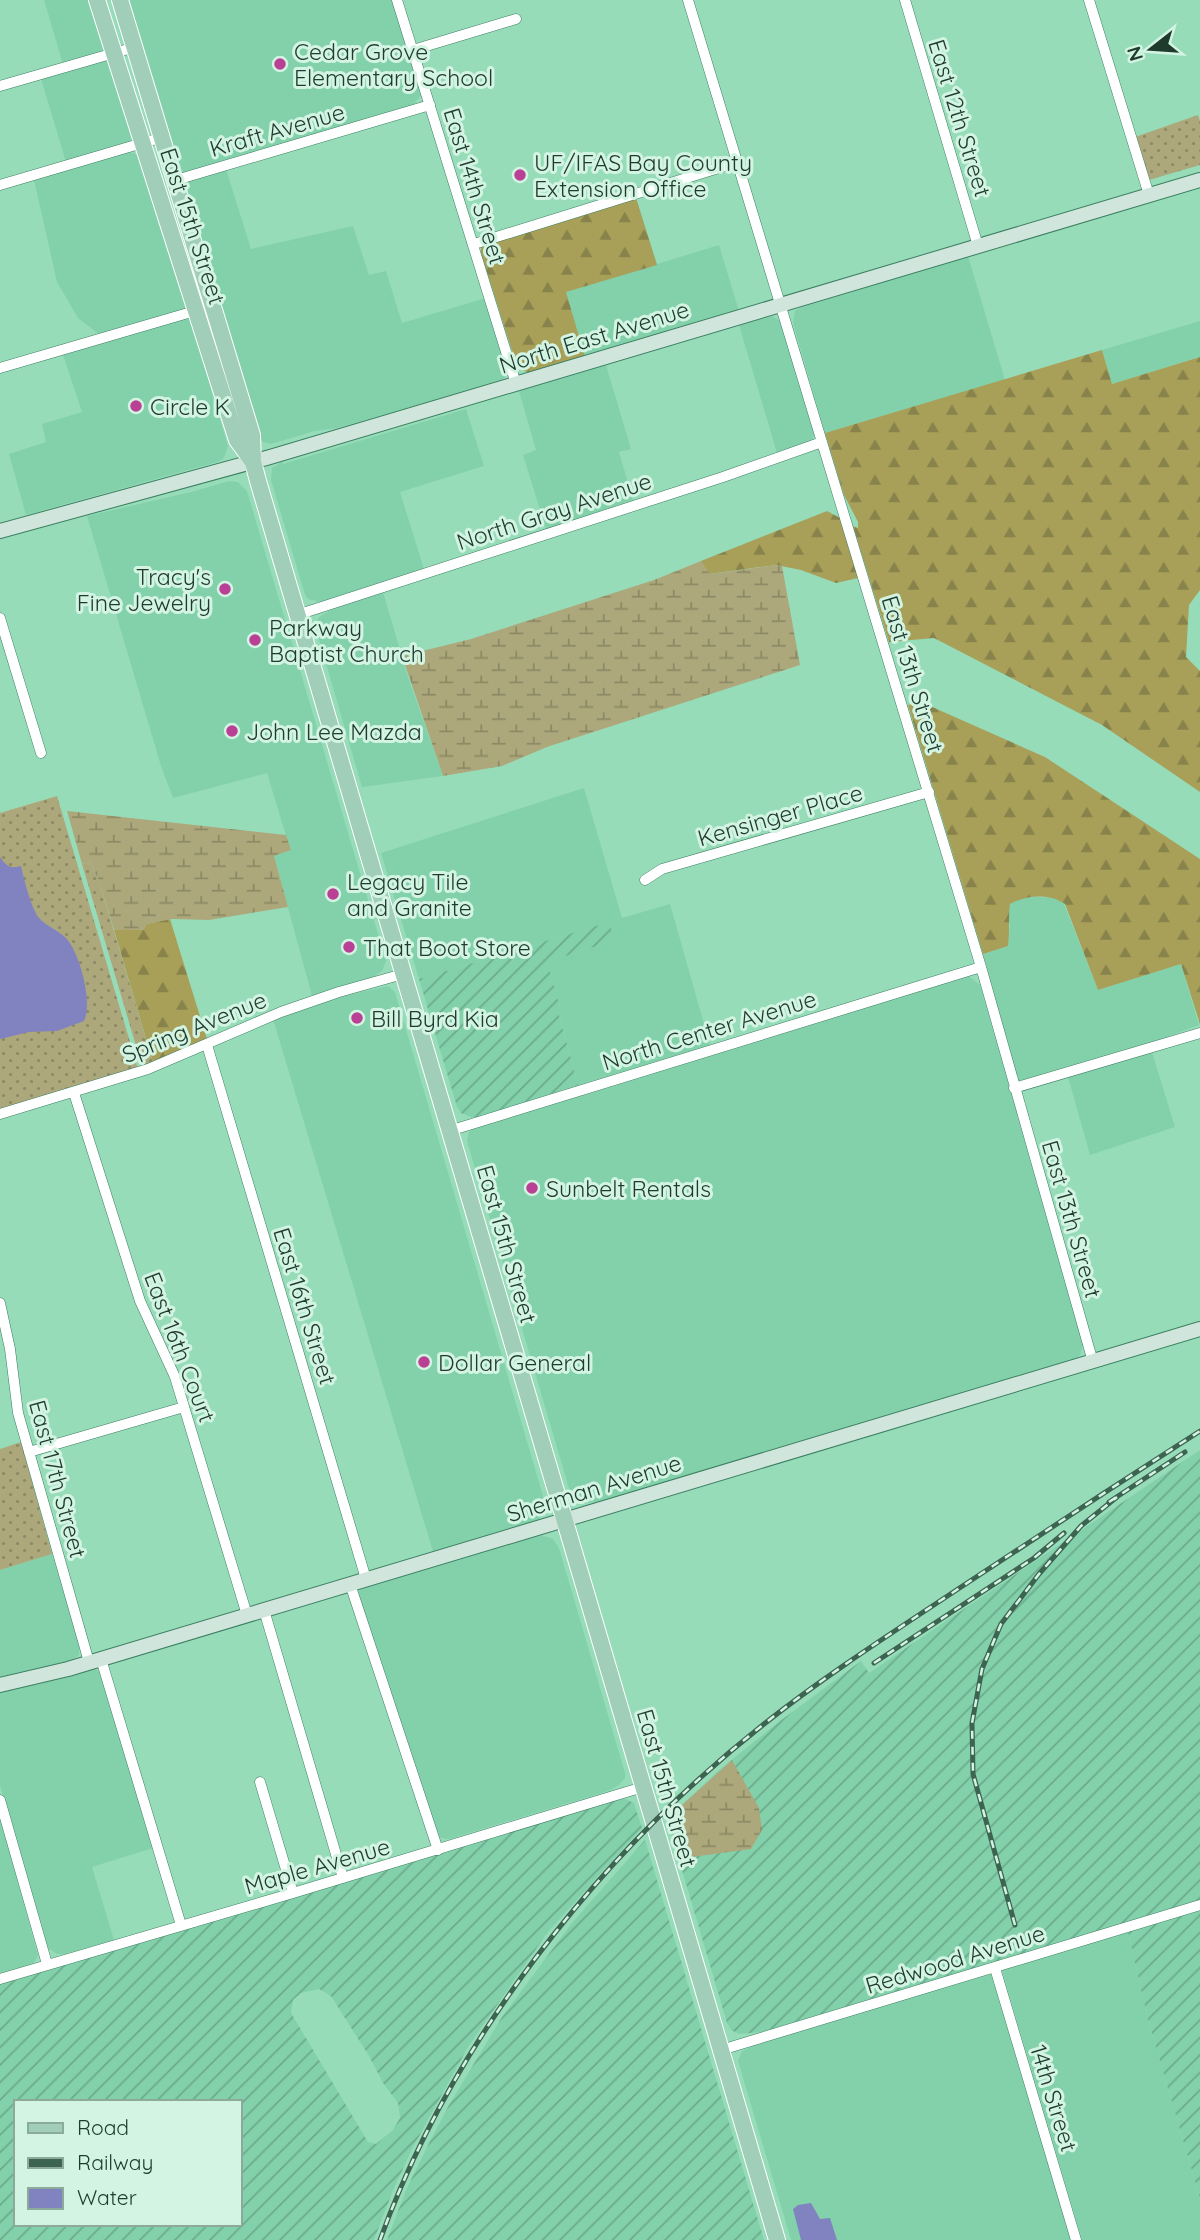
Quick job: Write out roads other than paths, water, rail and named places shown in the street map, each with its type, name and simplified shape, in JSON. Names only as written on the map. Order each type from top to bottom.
[{"type":"main road","name":"East 15th Street","points":[[97,0],[161,202],[252,435],[253,462],[778,2240]]},
{"type":"main road","name":"East 15th Street","points":[[120,0],[176,180],[205,309]]},
{"type":"main road","points":[[150,168],[164,180],[176,180]]},
{"type":"main road","points":[[161,202],[164,187],[176,180]]},
{"type":"main road","name":"North East Avenue","points":[[0,531],[253,462],[1200,180]]},
{"type":"main road","name":"Sherman Avenue","points":[[0,1685],[57,1672],[1200,1329]]},
{"type":"street","name":"East 14th Street","points":[[397,0],[516,384]]},
{"type":"street","name":"East 13th Street","points":[[688,0],[929,792],[1093,1362]]},
{"type":"street","name":"East 12th Street","points":[[905,0],[978,246]]},
{"type":"street","points":[[1089,0],[1149,195]]},
{"type":"street","points":[[413,50],[516,19]]},
{"type":"street","points":[[0,86],[135,47]]},
{"type":"street","name":"Kraft Avenue","points":[[176,180],[430,106]]},
{"type":"street","points":[[0,185],[163,138]]},
{"type":"street","points":[[474,244],[738,162]]},
{"type":"street","points":[[0,368],[205,309]]},
{"type":"street","name":"North Gray Avenue","points":[[298,615],[723,477],[822,442]]},
{"type":"street","points":[[0,618],[41,753]]},
{"type":"street","name":"Kensinger Place","points":[[645,880],[662,869],[929,792]]},
{"type":"street","name":"North Center Avenue","points":[[449,1131],[981,967]]},
{"type":"street","name":"Spring Avenue","points":[[0,1115],[148,1069],[281,1012],[403,974]]},
{"type":"street","points":[[1014,1088],[1200,1033]]},
{"type":"street","name":"East 16th Street","points":[[207,1045],[366,1579]]},
{"type":"street","name":"East 16th Court","points":[[74,1093],[140,1301],[175,1377],[247,1615]]},
{"type":"street","name":"East 17th Street","points":[[0,1303],[10,1349],[18,1413],[29,1452],[181,1926]]},
{"type":"street","points":[[29,1452],[184,1407]]},
{"type":"street","points":[[350,1584],[438,1850]]},
{"type":"street","points":[[264,1610],[343,1878]]},
{"type":"street","points":[[260,1782],[293,1894]]},
{"type":"street","name":"Maple Avenue","points":[[0,1979],[293,1894],[643,1787]]},
{"type":"street","points":[[0,1800],[47,1964]]},
{"type":"street","name":"Redwood Avenue","points":[[721,2050],[1200,1905]]},
{"type":"street","name":"14th Street","points":[[995,1968],[1076,2240]]},
{"type":"water","points":[[0,857],[9,866],[21,866],[36,913],[71,945],[84,978],[87,1003],[84,1021],[57,1031],[29,1032],[0,1039]]},
{"type":"water","points":[[811,2203],[820,2219],[830,2218],[837,2240],[801,2240],[793,2209],[798,2205]]},
{"type":"railway","points":[[380,2240],[410,2166],[447,2094],[489,2024],[537,1956],[589,1892],[644,1832],[703,1776],[811,1688],[1200,1431]]},
{"type":"railway","points":[[1109,1502],[1185,1452]]},
{"type":"railway","points":[[1015,1925],[973,1774],[972,1723],[982,1669],[1001,1624],[1039,1574],[1081,1526],[1117,1497]]},
{"type":"railway","points":[[874,1663],[1034,1558],[1064,1533]]},
{"type":"place","name":"Cedar Grove Elementary School","points":[[280,64]]},
{"type":"place","name":"UF/IFAS Bay County Extension Office","points":[[520,175]]},
{"type":"place","name":"Circle K","points":[[136,406]]},
{"type":"place","name":"Tracy's Fine Jewelry","points":[[225,589]]},
{"type":"place","name":"Parkway Baptist Church","points":[[255,640]]},
{"type":"place","name":"John Lee Mazda","points":[[232,731]]},
{"type":"place","name":"Legacy Tile and Granite","points":[[333,894]]},
{"type":"place","name":"That Boot Store","points":[[349,947]]},
{"type":"place","name":"Bill Byrd Kia","points":[[357,1018]]},
{"type":"place","name":"Sunbelt Rentals","points":[[532,1188]]},
{"type":"place","name":"Dollar General","points":[[424,1362]]}]
